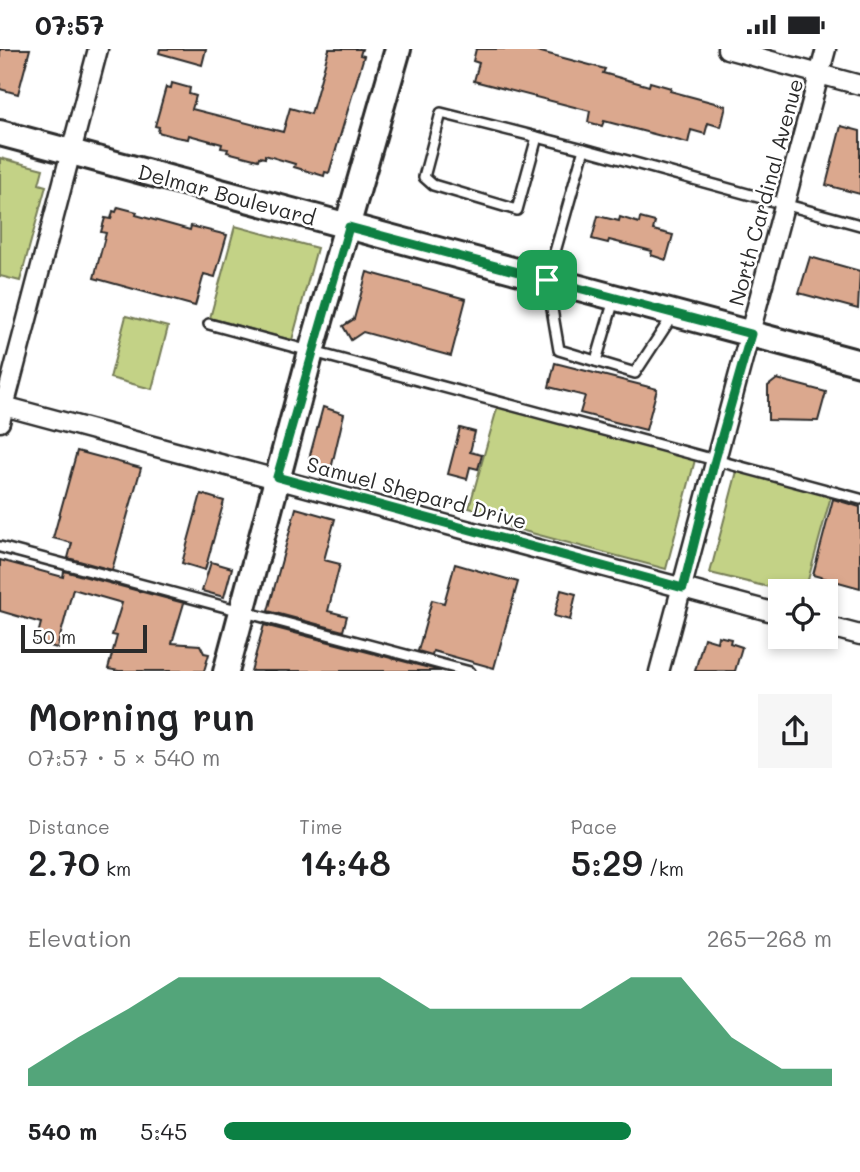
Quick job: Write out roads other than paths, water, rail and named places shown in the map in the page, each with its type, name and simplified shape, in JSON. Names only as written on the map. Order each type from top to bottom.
[{"type":"street","points":[[1,411],[98,49]]},
{"type":"street","points":[[226,671],[311,352],[398,49]]},
{"type":"street","points":[[727,49],[860,85]]},
{"type":"street","name":"North Cardinal Avenue","points":[[659,671],[826,49]]},
{"type":"street","name":"Delmar Boulevard","points":[[0,133],[860,363]]},
{"type":"street","name":"Samuel Shepard Drive","points":[[1,411],[277,477],[768,611]]},
{"type":"street","points":[[838,629],[860,635]]},
{"type":"lane","points":[[537,137],[517,211],[433,185],[424,177],[441,113],[537,137],[584,149],[860,225]]},
{"type":"lane","points":[[584,149],[547,280],[559,350],[635,373],[674,313]]},
{"type":"lane","points":[[596,361],[615,298]]},
{"type":"lane","points":[[209,324],[860,499]]},
{"type":"lane","points":[[0,547],[470,671]]}]
